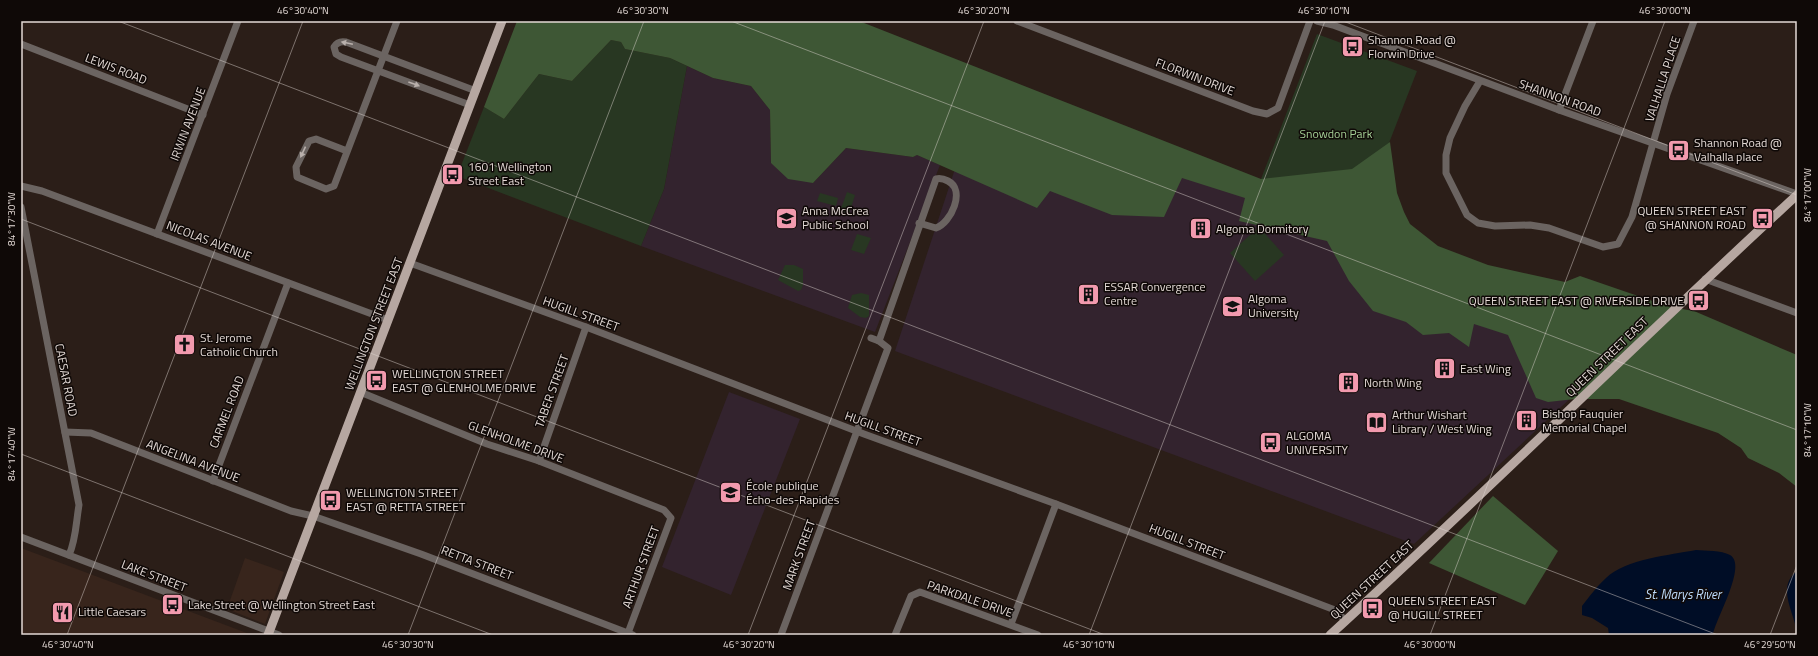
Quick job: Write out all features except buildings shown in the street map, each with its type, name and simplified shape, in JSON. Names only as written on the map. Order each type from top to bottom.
[{"type":"main road","name":"WELLINGTON STREET EAST","points":[[269,633],[502,21]]},
{"type":"main road","name":"QUEEN STREET EAST","points":[[1330,635],[1486,489],[1705,279],[1797,195]]},
{"type":"street","name":"IRWIN AVENUE","points":[[157,234],[238,21]]},
{"type":"street","points":[[347,151],[316,139],[308,141],[296,167],[297,177],[326,189],[334,186],[397,21]]},
{"type":"street","name":"FLORWIN DRIVE","points":[[1017,21],[1253,111],[1267,114],[1278,108],[1310,21]]},
{"type":"street","name":"SHANNON ROAD","points":[[1317,21],[1333,25],[1559,110],[1797,195]]},
{"type":"street","points":[[1559,110],[1593,21]]},
{"type":"street","name":"VALHALLA PLACE","points":[[1480,81],[1465,106],[1450,138],[1446,155],[1446,173],[1467,215],[1478,223],[1495,226],[1530,225],[1549,228],[1603,247],[1618,244],[1632,217],[1667,94],[1694,21]]},
{"type":"street","points":[[470,105],[336,54],[334,47],[336,43],[346,42],[476,91]]},
{"type":"street","name":"LEWIS ROAD","points":[[21,44],[203,115]]},
{"type":"street","points":[[871,338],[880,341],[920,223],[936,179],[945,179],[953,184],[957,197],[945,223],[936,228],[920,223]]},
{"type":"street","name":"NICOLAS AVENUE","points":[[21,186],[42,191],[388,320]]},
{"type":"street","name":"CAESAR ROAD","points":[[21,207],[79,505],[74,543],[69,555]]},
{"type":"street","name":"HUGILL STREET","points":[[410,262],[586,327],[856,431],[1056,504],[1334,610],[1346,621]]},
{"type":"street","points":[[1705,279],[1797,313]]},
{"type":"street","name":"CARMEL ROAD","points":[[213,481],[288,283]]},
{"type":"street","name":"TABER STREET","points":[[538,461],[586,327]]},
{"type":"street","name":"MARK STREET","points":[[781,635],[888,348],[880,341]]},
{"type":"street","name":"GLENHOLME DRIVE","points":[[360,392],[487,444],[538,461],[664,510]]},
{"type":"street","name":"ANGELINA AVENUE","points":[[65,432],[91,433],[291,511],[313,516]]},
{"type":"street","points":[[1010,624],[1056,504]]},
{"type":"street","name":"ARTHUR STREET","points":[[631,634],[671,518],[664,510]]},
{"type":"street","name":"RETTA STREET","points":[[313,516],[421,554],[631,634]]},
{"type":"street","name":"LAKE STREET","points":[[21,537],[269,633],[279,635]]},
{"type":"street","name":"PARKDALE DRIVE","points":[[895,635],[911,596],[920,592],[1038,635]]},
{"type":"shaded area","name":"Anna McCrea Public School","points":[[687,66],[713,78],[751,86],[770,110],[771,163],[813,183],[846,148],[913,157],[917,155],[940,165],[875,332],[641,246],[664,189]]},
{"type":"shaded area","name":"Algoma University","points":[[983,84],[1634,339],[1414,544],[895,351]]},
{"type":"shaded area","name":"École publique Écho-des-Rapides","points":[[729,392],[800,419],[731,595],[662,567]]},
{"type":"shaded area","points":[[21,548],[252,635],[21,635]]},
{"type":"shaded area","points":[[245,558],[284,572],[265,624],[227,609]]},
{"type":"green space","points":[[517,21],[859,21],[1261,179],[1352,169],[1390,142],[1397,193],[1404,212],[1410,224],[1438,246],[1488,265],[1565,282],[1580,276],[1670,307],[1694,311],[1797,355],[1797,487],[1779,473],[1748,458],[1741,448],[1718,433],[1619,399],[1575,399],[1548,402],[1536,398],[1508,335],[1474,324],[1469,347],[1449,333],[1423,335],[1406,322],[1373,311],[1349,281],[1327,241],[1239,221],[1245,198],[1182,178],[1164,217],[1112,215],[1050,191],[1037,208],[917,155],[913,157],[846,148],[813,183],[788,179],[771,163],[770,110],[751,86],[713,78],[670,58],[625,49],[621,42],[611,40],[572,81],[539,74],[504,119],[484,107]]},
{"type":"green space","name":"Snowdon Park","points":[[1317,34],[1417,71],[1361,215],[1261,179]]},
{"type":"green space","points":[[611,40],[621,42],[625,49],[670,58],[687,66],[664,189],[641,246],[457,176],[484,107],[504,119],[539,74],[572,81]]},
{"type":"green space","points":[[847,192],[855,195],[849,214],[840,211]]},
{"type":"green space","points":[[820,193],[838,198],[836,206],[817,201]]},
{"type":"green space","points":[[1259,227],[1284,255],[1255,281],[1230,253]]},
{"type":"green space","points":[[857,234],[871,238],[864,254],[851,250]]},
{"type":"green space","points":[[785,265],[794,265],[803,269],[803,285],[801,290],[798,291],[778,280]]},
{"type":"green space","points":[[861,293],[869,295],[869,316],[866,318],[860,317],[848,308],[852,295]]},
{"type":"green space","points":[[1493,496],[1558,551],[1525,605],[1429,563]]},
{"type":"water","name":"St. Marys River","points":[[1696,550],[1722,552],[1730,555],[1735,561],[1733,581],[1713,635],[1609,635],[1608,628],[1592,618],[1582,615],[1582,606],[1599,584],[1625,566],[1661,556]]},
{"type":"water","points":[[1797,571],[1797,635],[1787,593],[1791,578]]},
{"type":"place","name":"Shannon Road @ Florwin Drive","points":[[1352,47]]},
{"type":"place","name":"Shannon Road @ Valhalla place","points":[[1678,150]]},
{"type":"place","name":"1601 Wellington Street East","points":[[453,174]]},
{"type":"place","name":"Anna McCrea Public School","points":[[786,218]]},
{"type":"place","name":"QUEEN STREET EAST @ SHANNON ROAD","points":[[1762,218]]},
{"type":"place","name":"Algoma Dormitory","points":[[1201,229]]},
{"type":"place","name":"ESSAR Convergence Centre","points":[[1088,294]]},
{"type":"place","name":"QUEEN STREET EAST @ RIVERSIDE DRIVE","points":[[1699,301]]},
{"type":"place","name":"Algoma University","points":[[1233,306]]},
{"type":"place","name":"St. Jerome Catholic Church","points":[[185,345]]},
{"type":"place","name":"East Wing","points":[[1444,369]]},
{"type":"place","name":"WELLINGTON STREET EAST @ GLENHOLME DRIVE","points":[[376,381]]},
{"type":"place","name":"North Wing","points":[[1349,383]]},
{"type":"place","name":"Bishop Fauquier Memorial Chapel","points":[[1527,421]]},
{"type":"place","name":"Arthur Wishart Library / West Wing","points":[[1376,422]]},
{"type":"place","name":"ALGOMA UNIVERSITY","points":[[1271,443]]},
{"type":"place","name":"École publique Écho-des-Rapides","points":[[731,493]]},
{"type":"place","name":"WELLINGTON STREET EAST @ RETTA STREET","points":[[330,500]]},
{"type":"place","name":"Lake Street @ Wellington Street East","points":[[173,605]]},
{"type":"place","name":"QUEEN STREET EAST @ HUGILL STREET","points":[[1372,608]]},
{"type":"place","name":"Little Caesars","points":[[63,612]]}]
